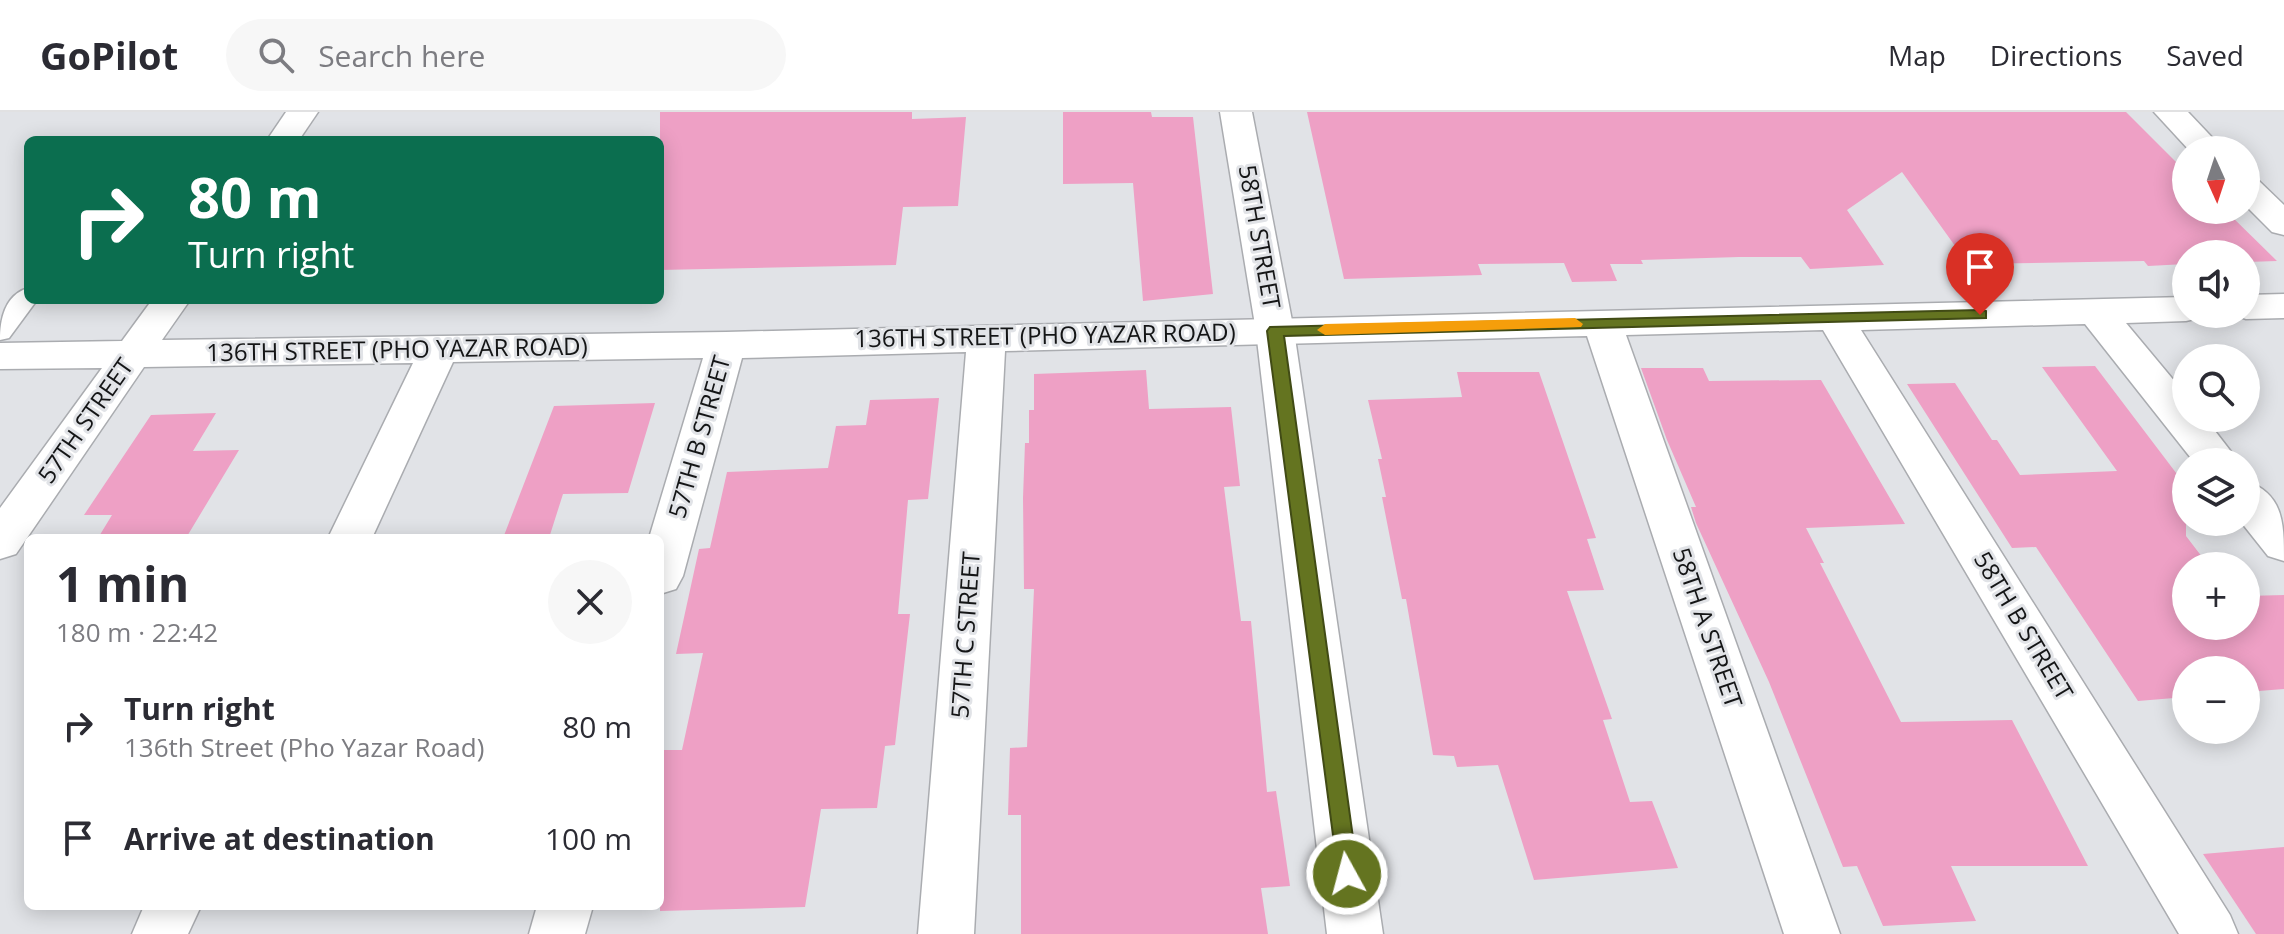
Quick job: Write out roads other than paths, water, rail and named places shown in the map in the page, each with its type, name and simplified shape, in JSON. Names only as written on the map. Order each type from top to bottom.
[{"type":"street","points":[[286,136],[302,112]]},
{"type":"street","name":"58TH STREET","points":[[1236,112],[1275,331],[1355,934]]},
{"type":"street","points":[[2170,112],[2194,136]]},
{"type":"street","points":[[2260,201],[2284,224]]},
{"type":"street","name":"57TH STREET","points":[[0,542],[168,304]]},
{"type":"street","points":[[2260,307],[2284,306]]},
{"type":"street","name":"136TH STREET (PHO YAZAR ROAD)","points":[[0,356],[726,345],[2172,309]]},
{"type":"street","points":[[2096,312],[2207,448]]},
{"type":"street","name":"58TH B STREET","points":[[1835,318],[2210,934]]},
{"type":"street","name":"58TH A STREET","points":[[1602,323],[1812,934]]},
{"type":"street","name":"57TH C STREET","points":[[946,934],[986,337]]},
{"type":"street","name":"57TH B STREET","points":[[664,562],[726,345]]},
{"type":"street","points":[[352,534],[440,348]]},
{"type":"street","points":[[2260,514],[2284,544]]},
{"type":"street","points":[[160,934],[171,910]]},
{"type":"street","points":[[557,934],[564,910]]},
{"type":"lane","points":[[0,332],[24,301]]}]
